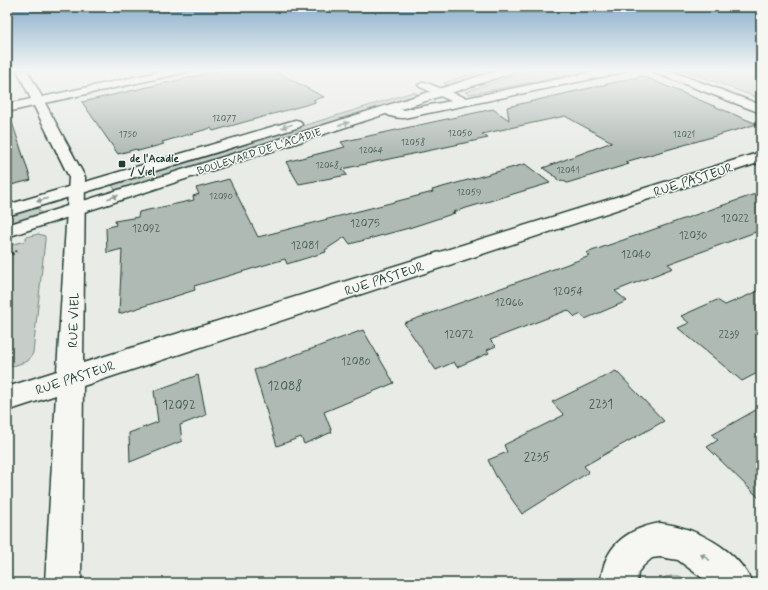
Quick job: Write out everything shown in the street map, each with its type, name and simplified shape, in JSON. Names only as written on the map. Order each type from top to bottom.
[{"type":"street","name":"RUE VIEL","points":[[37,98],[77,177],[64,583]]},
{"type":"street","points":[[7,108],[55,98]]},
{"type":"street","name":"BOULEVARD DE L'ACADIE","points":[[7,211],[76,199],[427,98]]},
{"type":"street","points":[[452,98],[466,101]]},
{"type":"street","points":[[388,110],[398,114],[404,114],[483,98]]},
{"type":"street","points":[[730,98],[761,109]]},
{"type":"street","name":"BOULEVARD DE L'ACADIE","points":[[7,231],[76,199],[307,120]]},
{"type":"street","name":"RUE PASTEUR","points":[[7,399],[761,157]]},
{"type":"street","points":[[619,583],[621,569],[625,560],[632,552],[639,546],[658,541],[680,544],[704,556],[734,583]]},
{"type":"shaded area","points":[[395,98],[412,98],[116,191],[112,185]]},
{"type":"shaded area","points":[[37,208],[42,214],[7,225],[7,217]]},
{"type":"shaded area","points":[[38,234],[45,236],[45,240],[33,353],[28,361],[7,368],[7,242],[9,241],[10,245],[26,241],[26,237]]},
{"type":"shaded area","points":[[679,576],[695,583],[658,583],[665,577]]},
{"type":"building","points":[[102,98],[322,98],[313,100],[316,102],[213,131],[211,128],[162,142],[164,144],[138,151],[136,149],[118,154],[82,102]]},
{"type":"building","points":[[548,98],[694,98],[757,124],[625,162],[629,164],[567,183],[562,180],[558,181],[556,177],[543,168],[612,142],[565,116],[482,134],[488,138],[342,169],[347,175],[299,184],[286,162],[345,147],[341,142],[493,109],[509,120],[507,107]]},
{"type":"building","points":[[11,119],[31,180],[7,186],[7,120]]},
{"type":"building","points":[[525,164],[550,183],[453,212],[455,213],[409,228],[350,244],[345,237],[325,250],[326,252],[287,264],[285,259],[194,286],[195,290],[119,314],[122,249],[107,253],[106,228],[116,225],[115,221],[138,217],[139,212],[194,200],[193,196],[199,194],[196,188],[229,179],[258,237],[433,192],[432,190]]},
{"type":"building","points":[[761,192],[761,230],[668,264],[673,268],[615,291],[627,301],[585,319],[581,314],[575,317],[568,310],[490,340],[496,346],[487,350],[489,353],[457,367],[454,362],[436,370],[404,323],[590,256],[586,253]]},
{"type":"building","points":[[761,290],[761,371],[742,381],[678,328],[689,323],[681,316],[717,300],[725,305]]},
{"type":"building","points":[[363,330],[394,383],[324,412],[332,432],[304,444],[301,437],[277,446],[254,370]]},
{"type":"building","points":[[616,371],[664,421],[584,466],[589,472],[522,514],[496,476],[488,460],[507,452],[504,445],[564,415],[552,402]]},
{"type":"building","points":[[198,375],[206,415],[180,425],[182,441],[130,462],[129,433],[158,422],[154,391]]},
{"type":"building","points":[[761,407],[761,500],[707,447],[718,440],[712,435]]},
{"type":"place","name":"de l'Acadie / Viel","points":[[122,164]]}]
